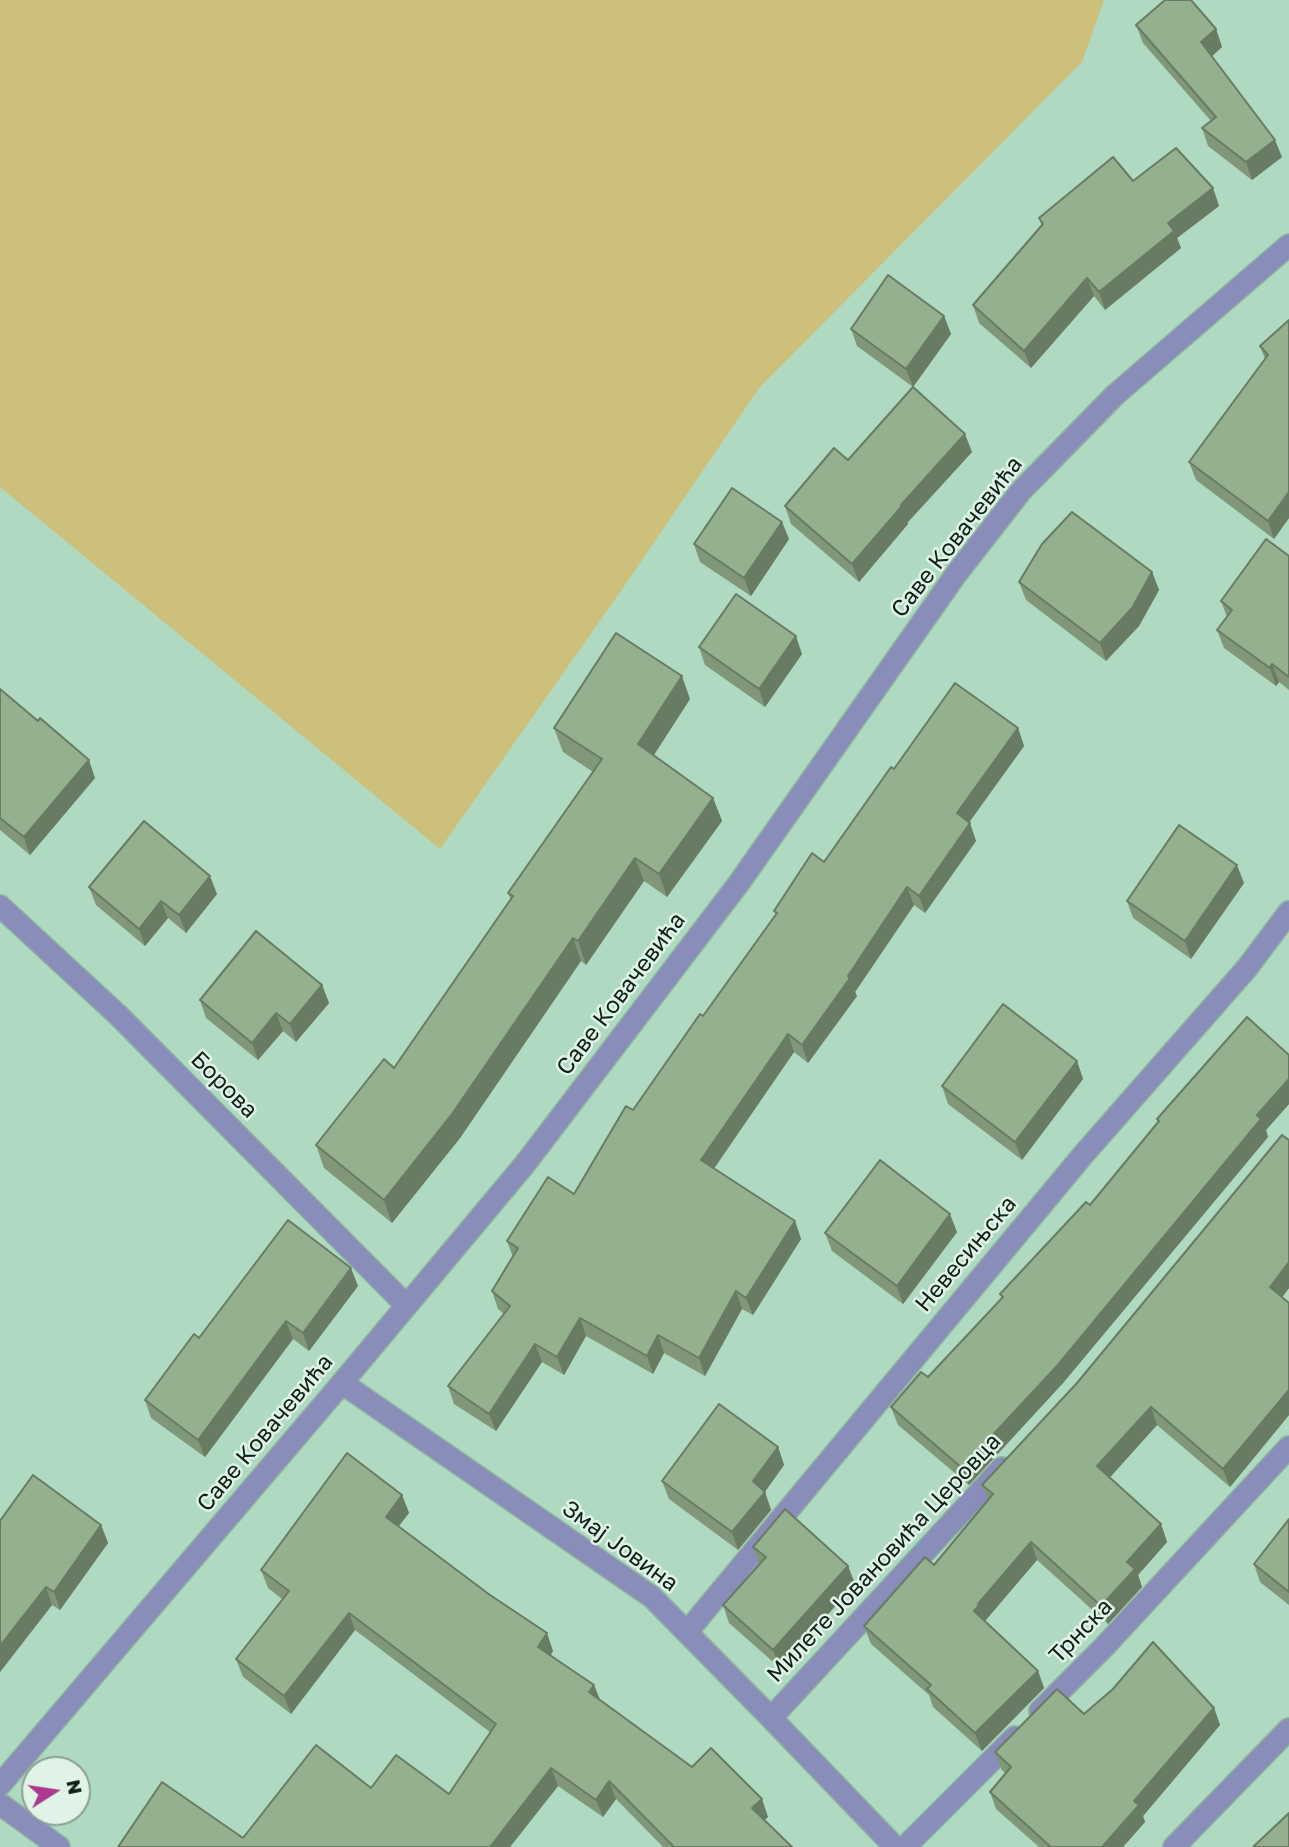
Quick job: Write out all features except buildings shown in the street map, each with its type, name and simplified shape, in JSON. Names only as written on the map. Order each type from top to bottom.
[{"type":"street","name":"Саве Ковачевића","points":[[0,1785],[525,1164],[739,883],[957,573],[1021,491],[1115,395],[1289,244]]},
{"type":"street","name":"Борова","points":[[0,906],[118,1015],[406,1305]]},
{"type":"street","name":"Невесињска","points":[[687,1632],[1083,1155],[1247,968],[1289,912]]},
{"type":"street","name":"Змај Јовина","points":[[342,1383],[652,1597],[895,1847]]},
{"type":"street","name":"Трнска","points":[[905,1847],[1104,1647],[1289,1447]]},
{"type":"street","name":"Милете Јовановића Церовца","points":[[771,1718],[1017,1452]]},
{"type":"street","points":[[1174,1847],[1289,1729]]},
{"type":"street","points":[[0,1804],[60,1847]]},
{"type":"shaded area","points":[[0,0],[1104,0],[1082,62],[759,388],[440,849],[0,487]]}]
